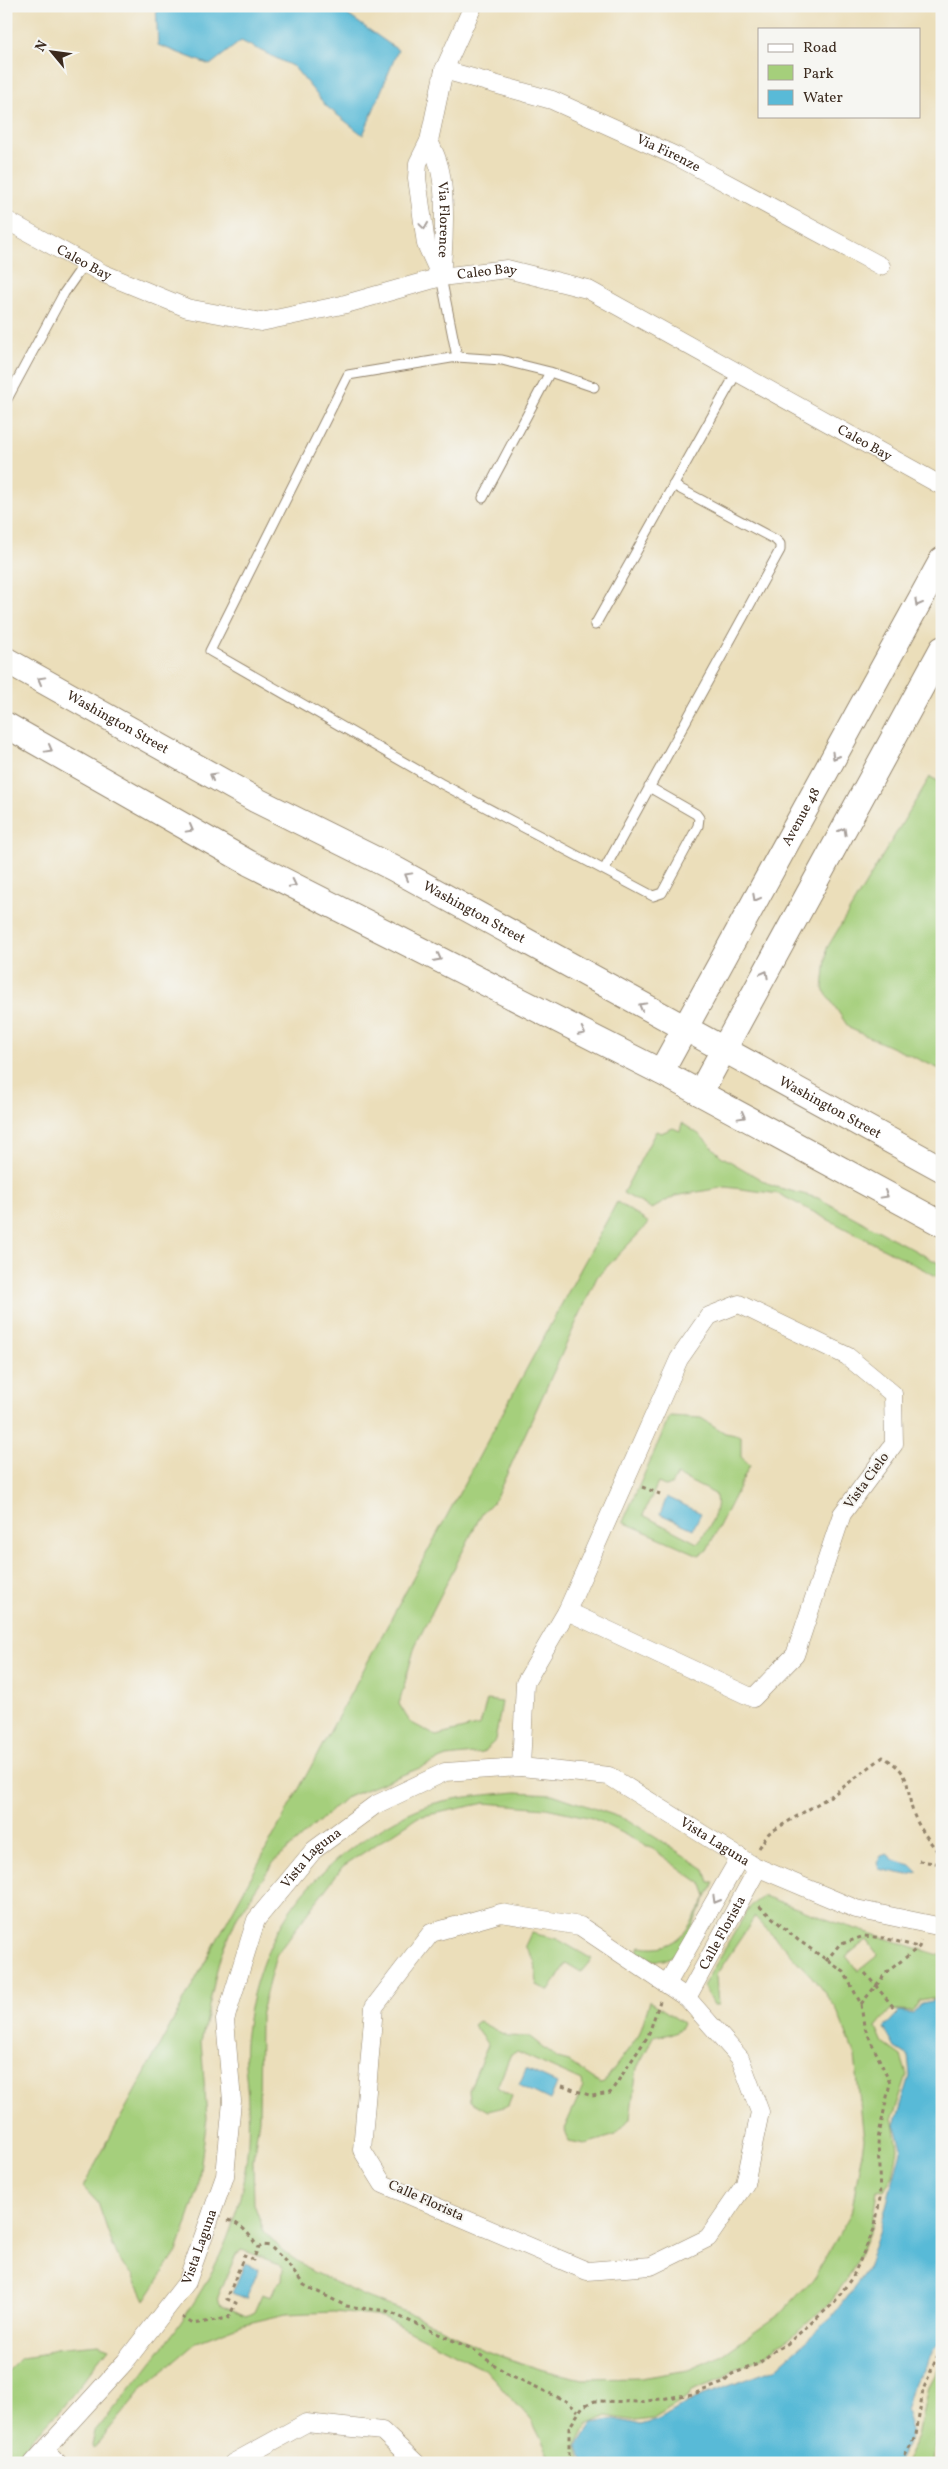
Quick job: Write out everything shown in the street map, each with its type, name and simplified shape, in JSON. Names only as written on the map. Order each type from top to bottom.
[{"type":"main road","name":"Avenue 48","points":[[661,1072],[942,560]]},
{"type":"main road","points":[[700,1093],[942,649]]},
{"type":"main road","name":"Washington Street","points":[[6,660],[256,800],[393,868],[942,1169]]},
{"type":"main road","points":[[6,725],[249,862],[661,1072],[942,1224]]},
{"type":"street","name":"Via Florence","points":[[441,277],[426,244],[417,178],[418,164],[428,141],[444,70],[473,6]]},
{"type":"street","name":"Via Firenze","points":[[444,70],[552,100],[678,157],[881,266]]},
{"type":"street","name":"Caleo Bay","points":[[6,220],[102,273],[187,308],[261,322],[342,305],[441,277],[507,269],[587,289],[942,486]]},
{"type":"street","name":"Vista Cielo","points":[[521,1767],[525,1683],[567,1611],[679,1359],[709,1316],[739,1304],[847,1356],[893,1394],[894,1444],[842,1514],[795,1655],[753,1698],[567,1611]]},
{"type":"street","name":"Vista Laguna","points":[[46,2459],[188,2282],[225,2176],[232,2101],[225,2020],[256,1920],[314,1850],[375,1805],[445,1772],[521,1767],[609,1776],[750,1863],[856,1910],[935,1925]]},
{"type":"street","name":"Calle Florista","points":[[687,1998],[719,1943],[744,1892],[750,1863]]},
{"type":"street","name":"Calle Florista","points":[[667,1984],[750,1863]]},
{"type":"street","name":"Calle Florista","points":[[501,1913],[580,1926],[667,1984],[687,1998],[740,2058],[760,2112],[745,2184],[708,2238],[651,2266],[587,2271],[383,2184],[362,2150],[374,2008],[431,1933],[501,1913]]},
{"type":"street","points":[[233,2463],[306,2423],[382,2431],[416,2463]]},
{"type":"lane","points":[[6,402],[64,293],[85,263]]},
{"type":"lane","points":[[441,277],[457,357]]},
{"type":"lane","points":[[594,387],[550,372],[502,360],[457,357],[348,375],[210,651],[440,783],[653,896],[662,893],[698,826],[699,818],[696,814],[649,787]]},
{"type":"lane","points":[[483,498],[550,372]]},
{"type":"lane","points":[[595,625],[737,372]]},
{"type":"lane","points":[[604,870],[780,550],[780,544],[776,540],[673,485]]},
{"type":"path","points":[[750,1863],[769,1833],[834,1794],[884,1757],[897,1765],[908,1781],[915,1816],[942,1858]]},
{"type":"path","points":[[919,1861],[942,1864]]},
{"type":"path","points":[[571,2463],[569,2457],[569,2428],[578,2411],[595,2400],[641,2402],[693,2394],[723,2383],[732,2374],[758,2364],[774,2351],[787,2344],[834,2303],[853,2276],[875,2227],[880,2198],[878,2139],[886,2109],[890,2083],[864,2026],[861,2004],[844,1972],[798,1940],[744,1892]]},
{"type":"path","points":[[861,2004],[887,1972],[919,1948],[935,1925]]},
{"type":"path","points":[[826,1961],[839,1945],[864,1936],[884,1938],[919,1948]]},
{"type":"path","points":[[865,1973],[896,2010]]},
{"type":"path","points":[[562,2086],[592,2096],[610,2092],[648,2036],[667,1984]]},
{"type":"path","points":[[210,2216],[235,2222],[251,2236],[258,2248]]},
{"type":"path","points":[[167,2308],[193,2324],[228,2318],[236,2303],[227,2299],[244,2256],[253,2260],[258,2248],[263,2245],[270,2246],[304,2285],[346,2306],[387,2311],[463,2345],[506,2373],[566,2401],[578,2411]]},
{"type":"path","points":[[901,2463],[916,2435],[923,2390],[942,2345]]},
{"type":"green space","points":[[930,777],[942,783],[942,1070],[849,1028],[823,989],[827,948]]},
{"type":"green space","points":[[682,1123],[700,1135],[721,1156],[772,1186],[818,1198],[942,1265],[942,1279],[779,1194],[726,1187],[675,1196],[652,1209],[623,1193],[656,1131],[661,1133],[673,1128],[680,1131]]},
{"type":"green space","points":[[617,1202],[649,1223],[597,1277],[495,1500],[482,1513],[415,1646],[399,1704],[410,1722],[436,1736],[480,1725],[487,1700],[502,1702],[495,1741],[482,1753],[447,1757],[345,1798],[273,1863],[237,1917],[219,1961],[201,2042],[207,2118],[197,2193],[177,2252],[145,2300],[133,2275],[124,2267],[114,2249],[98,2203],[83,2187]]},
{"type":"green space","points":[[670,1416],[701,1418],[725,1433],[741,1436],[741,1457],[750,1465],[707,1550],[699,1555],[623,1522]],"holes":[[[677,1475],[715,1494],[715,1513],[705,1533],[697,1543],[643,1515],[658,1483],[665,1486],[671,1485]]]},
{"type":"green space","points":[[516,1792],[552,1794],[628,1820],[705,1869],[709,1883],[714,1883],[679,1951],[663,1960],[654,1960],[637,1952],[640,1946],[654,1947],[666,1945],[682,1935],[689,1927],[707,1896],[703,1885],[653,1849],[592,1818],[546,1808],[485,1803],[418,1817],[343,1866],[276,1955],[260,2016],[259,2119],[253,2160],[254,2204],[264,2231],[284,2252],[313,2272],[367,2297],[416,2316],[486,2351],[539,2369],[582,2379],[641,2378],[688,2370],[721,2356],[780,2314],[813,2279],[851,2214],[864,2140],[855,2056],[836,2008],[812,1977],[755,1917],[716,1975],[718,2005],[713,2005],[703,1986],[750,1906],[764,1896],[837,1923],[942,1956],[942,2001],[931,1998],[920,2000],[912,2012],[890,2010],[876,2027],[883,2043],[901,2056],[907,2075],[893,2117],[898,2148],[893,2175],[884,2191],[877,2190],[872,2225],[850,2275],[830,2302],[790,2339],[776,2346],[760,2359],[733,2370],[723,2379],[691,2391],[689,2397],[652,2419],[636,2421],[607,2416],[587,2425],[576,2447],[582,2463],[553,2463],[532,2421],[485,2369],[383,2317],[334,2312],[286,2314],[244,2324],[197,2342],[143,2388],[93,2449],[92,2444],[95,2432],[178,2327],[197,2298],[227,2239],[237,2209],[247,2157],[248,2097],[245,2042],[250,2009],[257,1979],[268,1950],[298,1899],[318,1877],[342,1856],[391,1822],[416,1810],[442,1801]],"holes":[[[867,1940],[878,1955],[858,1971],[846,1956]],[[242,2250],[279,2264],[283,2269],[282,2280],[276,2285],[271,2297],[262,2294],[254,2312],[246,2316],[220,2304],[218,2297],[236,2254]]]},
{"type":"green space","points":[[531,1933],[557,1939],[592,1959],[581,1972],[566,1963],[549,1991],[537,1985],[535,1962],[525,1946]]},
{"type":"green space","points":[[650,2001],[683,2023],[675,2032],[654,2036],[637,2068],[630,2118],[616,2135],[585,2144],[569,2141],[564,2129],[583,2087],[582,2081],[517,2052],[511,2054],[497,2087],[512,2096],[508,2106],[488,2111],[470,2101],[469,2090],[488,2045],[473,2025],[478,2021],[507,2036],[530,2037],[558,2059],[569,2062],[600,2083],[604,2082],[639,2035]]},
{"type":"green space","points":[[98,2344],[109,2348],[61,2409],[9,2463],[6,2463],[6,2373],[21,2358],[42,2355],[56,2348]]},
{"type":"green space","points":[[942,2360],[942,2405],[938,2412],[933,2463],[905,2463],[918,2436],[928,2386]]},
{"type":"water","points":[[156,6],[335,6],[398,50],[363,135],[326,106],[294,67],[241,41],[210,65],[158,45]]},
{"type":"water","points":[[667,1497],[701,1513],[693,1529],[660,1514]]},
{"type":"water","points":[[887,1854],[894,1860],[911,1865],[918,1872],[908,1875],[879,1869],[877,1863],[881,1856]]},
{"type":"water","points":[[937,2000],[942,2003],[942,2339],[914,2383],[906,2411],[913,2433],[897,2463],[585,2463],[577,2447],[593,2423],[615,2419],[641,2425],[658,2420],[696,2398],[775,2369],[830,2319],[866,2271],[880,2229],[902,2147],[895,2125],[910,2076],[908,2056],[895,2048],[884,2028],[899,2012],[913,2014],[922,2003]]},
{"type":"water","points":[[526,2069],[557,2083],[550,2100],[519,2085]]},
{"type":"water","points":[[245,2263],[259,2269],[246,2299],[232,2293]]}]
